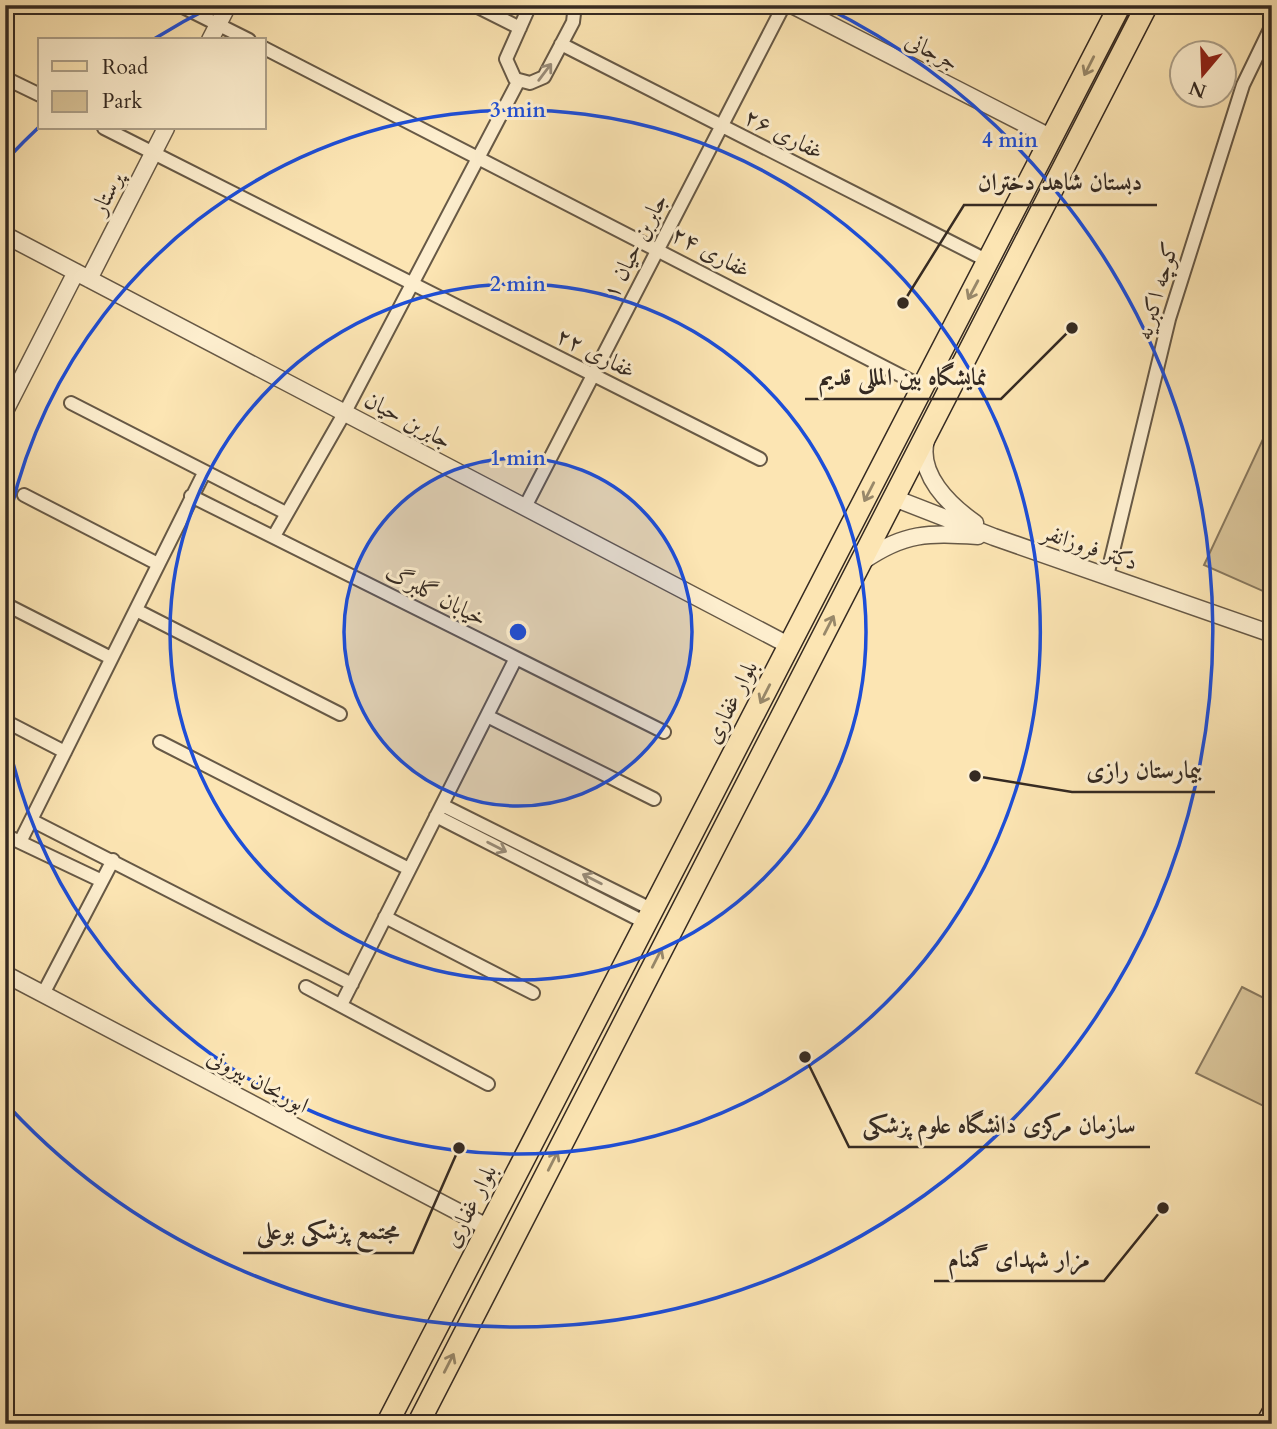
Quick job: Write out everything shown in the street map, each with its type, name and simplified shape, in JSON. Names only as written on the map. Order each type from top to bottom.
[{"type":"main road","name":"بلوار غفاری","points":[[387,1424],[1121,5]]},
{"type":"main road","points":[[418,1424],[1147,5]]},
{"type":"main road","points":[[1265,1424],[1272,1411]]},
{"type":"street","points":[[179,5],[245,38]]},
{"type":"street","points":[[211,38],[228,5]]},
{"type":"street","points":[[474,5],[520,29]]},
{"type":"street","points":[[530,5],[506,59],[510,73],[519,80],[530,83],[544,77],[575,15],[575,5]]},
{"type":"street","name":"جابربن حیان ۱","points":[[525,507],[783,5]]},
{"type":"street","name":"جرجانی","points":[[792,5],[1052,138]]},
{"type":"street","name":"کوچه اکبریه","points":[[1107,576],[1169,319],[1243,85],[1272,25]]},
{"type":"street","name":"غفاری ۲۶","points":[[561,44],[988,261]]},
{"type":"street","name":"غفاری ۲۴","points":[[266,49],[658,248],[923,387]]},
{"type":"street","points":[[5,78],[38,94]]},
{"type":"street","points":[[274,536],[345,412],[519,80]]},
{"type":"street","name":"غفاری ۲۲","points":[[108,130],[760,459]]},
{"type":"street","name":"پرستار","points":[[5,411],[165,130]]},
{"type":"street","name":"جابربن حیان","points":[[5,235],[790,646]]},
{"type":"street","points":[[71,404],[286,513]]},
{"type":"street","points":[[929,431],[923,453],[930,475],[944,497],[994,537]]},
{"type":"street","points":[[20,842],[204,473]]},
{"type":"street","points":[[24,495],[158,564]]},
{"type":"street","name":"خیابان گلبرگ","points":[[191,496],[664,732]]},
{"type":"street","name":"دکتر فروزانفر","points":[[894,498],[994,537],[1272,634]]},
{"type":"street","points":[[861,562],[890,542],[911,537],[943,534],[994,537]]},
{"type":"street","points":[[5,604],[111,658]]},
{"type":"street","points":[[135,610],[340,714]]},
{"type":"street","points":[[341,1005],[516,658]]},
{"type":"street","points":[[486,716],[654,799]]},
{"type":"street","points":[[5,721],[65,752]]},
{"type":"street","points":[[160,742],[409,869]]},
{"type":"street","points":[[439,810],[650,916]]},
{"type":"street","points":[[31,820],[352,984]]},
{"type":"street","points":[[5,835],[102,881]]},
{"type":"street","points":[[43,994],[113,860]]},
{"type":"street","points":[[385,917],[533,993]]},
{"type":"street","name":"ابوریحان بیرونی","points":[[5,974],[489,1228]]},
{"type":"street","points":[[306,987],[488,1084]]},
{"type":"green space","points":[[1272,420],[1272,595],[1204,565]]},
{"type":"green space","points":[[1242,987],[1272,1002],[1272,1110],[1196,1073]]},
{"type":"place","name":"دبستان شاهد دختران","points":[[903,303]]},
{"type":"place","name":"نمایشگاه بین المللی قدیم","points":[[1072,328]]},
{"type":"place","name":"بیمارستان رازی","points":[[975,776]]},
{"type":"place","name":"سازمان مرکزی دانشگاه علوم پزشکی","points":[[805,1057]]},
{"type":"place","name":"مجتمع پزشکی بوعلی","points":[[459,1148]]},
{"type":"place","name":"مزار شهدای گمنام","points":[[1163,1208]]}]
